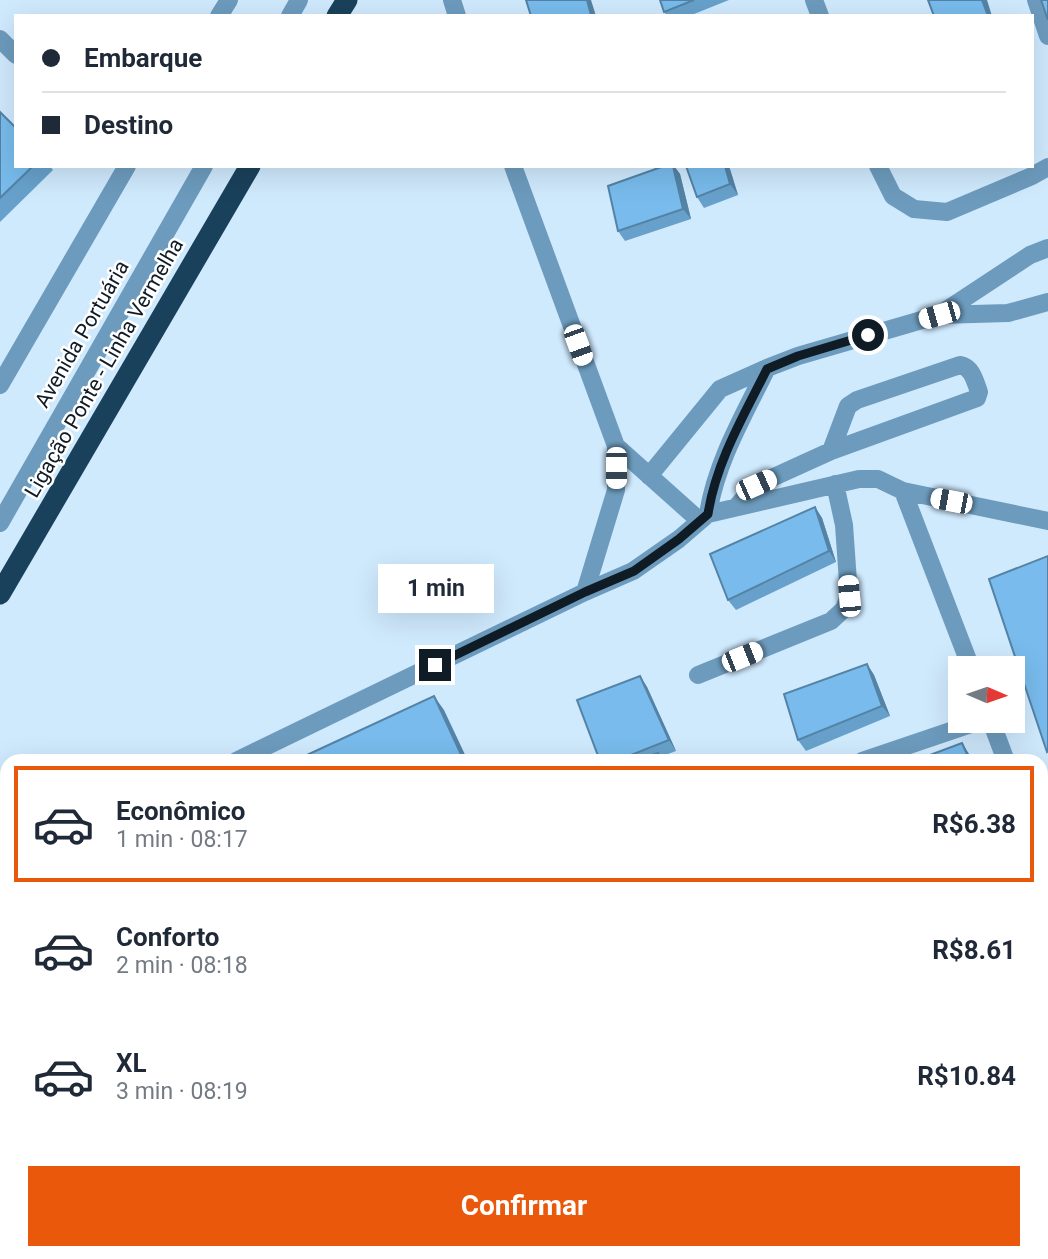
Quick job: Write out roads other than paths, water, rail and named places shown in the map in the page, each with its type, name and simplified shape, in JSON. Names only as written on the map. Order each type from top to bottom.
[{"type":"highway","name":"Ligação Ponte - Linha Vermelha","points":[[0,594],[249,168]]},
{"type":"street","points":[[1036,0],[1048,36]]},
{"type":"street","points":[[0,39],[14,53]]},
{"type":"street","points":[[879,168],[893,196],[914,209],[947,212],[1048,167]]},
{"type":"street","points":[[0,385],[125,168]]},
{"type":"street","name":"Avenida Portuária","points":[[0,523],[203,168]]},
{"type":"street","points":[[514,168],[616,446],[616,490],[585,592]]},
{"type":"street","points":[[939,315],[1030,255],[1048,248]]},
{"type":"street","points":[[649,475],[720,389],[798,356],[939,315],[1008,313],[1048,302]]},
{"type":"street","points":[[736,507],[756,485],[831,451],[977,398],[979,392],[969,368],[960,365],[857,400],[848,406],[831,451]]},
{"type":"street","points":[[704,518],[737,425],[767,369]]},
{"type":"street","points":[[616,446],[704,518]]},
{"type":"street","points":[[250,754],[585,592],[634,571],[704,518],[736,507],[859,479],[878,479],[903,491],[1048,521]]},
{"type":"street","points":[[698,675],[831,621],[844,609],[849,596],[844,526],[835,484]]},
{"type":"street","points":[[903,491],[966,656]]},
{"type":"street","points":[[883,754],[948,732]]},
{"type":"street","points":[[996,733],[1003,754]]}]
